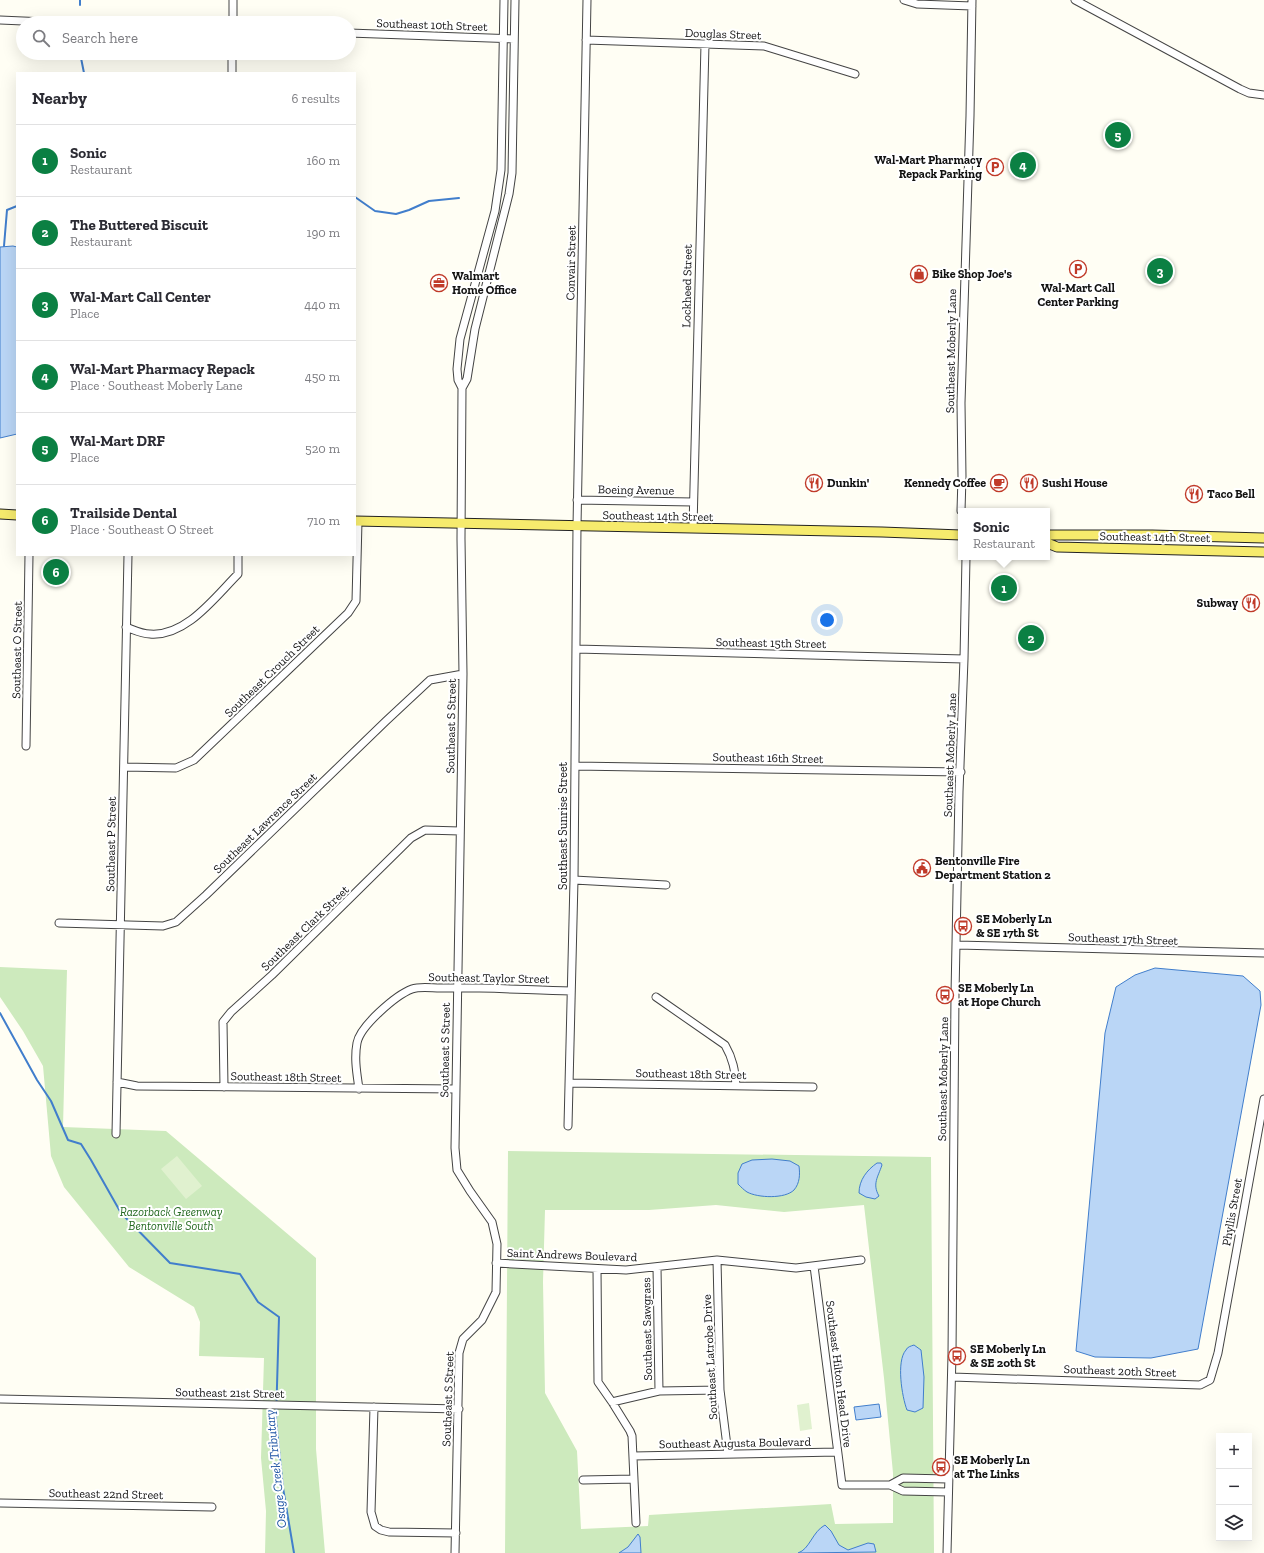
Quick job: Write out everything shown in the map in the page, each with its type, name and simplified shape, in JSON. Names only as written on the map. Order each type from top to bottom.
[{"type":"main road","points":[[0,514],[16,515]]},
{"type":"main road","name":"Southeast 14th Street","points":[[357,521],[958,535]]},
{"type":"main road","name":"Southeast 14th Street","points":[[1050,535],[1152,535],[1264,538]]},
{"type":"main road","name":"Southeast 14th Street","points":[[1050,544],[1057,547],[1264,552]]},
{"type":"street","points":[[233,0],[233,16]]},
{"type":"street","points":[[462,388],[458,380],[457,369],[460,339],[495,211],[501,170],[504,0]]},
{"type":"street","points":[[462,388],[467,379],[475,329],[509,194],[512,173],[515,0]]},
{"type":"street","name":"Convair Street","points":[[577,526],[586,0]]},
{"type":"street","points":[[904,0],[917,4],[972,3]]},
{"type":"street","points":[[1075,0],[1240,89],[1249,93],[1264,95]]},
{"type":"street","name":"Southeast Moberly Lane","points":[[961,508],[961,403],[972,3]]},
{"type":"street","points":[[0,20],[16,21]]},
{"type":"street","name":"Southeast 10th Street","points":[[356,33],[514,39]]},
{"type":"street","name":"Douglas Street","points":[[586,40],[764,46],[855,74]]},
{"type":"street","name":"Lockheed Street","points":[[692,528],[704,44]]},
{"type":"street","points":[[232,60],[232,72]]},
{"type":"street","name":"Southeast S Street","points":[[455,1553],[459,1353],[463,1339],[482,1320],[496,1292],[497,1244],[492,1222],[470,1192],[457,1170],[455,1148],[463,674],[461,524],[462,388]]},
{"type":"street","name":"Boeing Avenue","points":[[577,500],[693,502]]},
{"type":"street","name":"Southeast Crouch Street","points":[[124,767],[176,768],[194,760],[348,613],[356,601],[357,521]]},
{"type":"street","name":"Southeast Sunrise Street","points":[[568,1126],[574,880],[577,526]]},
{"type":"street","name":"Southeast O Street","points":[[26,746],[29,556]]},
{"type":"street","name":"Southeast P Street","points":[[116,1134],[128,556]]},
{"type":"street","points":[[126,627],[149,634],[155,634],[174,631],[186,624],[238,574],[238,556]]},
{"type":"street","name":"Southeast Moberly Lane","points":[[946,1553],[952,1377],[954,1102],[966,560]]},
{"type":"street","name":"Southeast 15th Street","points":[[576,649],[964,659]]},
{"type":"street","name":"Southeast Lawrence Street","points":[[59,923],[163,926],[176,922],[430,680],[463,674]]},
{"type":"street","name":"Southeast 16th Street","points":[[575,766],[961,772]]},
{"type":"street","name":"Southeast Clark Street","points":[[224,1087],[223,1022],[231,1012],[272,975],[411,838],[426,830],[460,831]]},
{"type":"street","points":[[574,880],[666,884]]},
{"type":"street","name":"Southeast 17th Street","points":[[957,945],[1264,954]]},
{"type":"street","name":"Southeast Taylor Street","points":[[359,1089],[356,1064],[357,1042],[366,1027],[381,1010],[413,988],[458,987],[571,991]]},
{"type":"street","points":[[656,997],[725,1045],[735,1068],[736,1086]]},
{"type":"street","name":"Southeast 18th Street","points":[[117,1082],[137,1086],[455,1089]]},
{"type":"street","name":"Southeast 18th Street","points":[[569,1083],[813,1087]]},
{"type":"street","name":"Phyllis Street","points":[[1222,1330],[1264,1099]]},
{"type":"street","name":"Saint Andrews Boulevard","points":[[496,1263],[626,1270],[717,1260],[796,1268],[861,1260]]},
{"type":"street","name":"Southeast Latrobe Drive","points":[[717,1260],[720,1390],[728,1454]]},
{"type":"street","name":"Southeast Hilton Head Drive","points":[[814,1266],[842,1485],[890,1485]]},
{"type":"street","name":"Southeast Sawgrass","points":[[657,1267],[659,1391]]},
{"type":"street","points":[[597,1269],[598,1382],[632,1436],[636,1523]]},
{"type":"street","name":"Southeast 20th Street","points":[[952,1377],[1200,1384],[1210,1380],[1222,1330]]},
{"type":"street","points":[[612,1402],[659,1391],[720,1390]]},
{"type":"street","name":"Southeast 21st Street","points":[[0,1399],[459,1409]]},
{"type":"street","points":[[374,1407],[371,1512],[375,1526],[381,1530],[389,1532],[456,1533]]},
{"type":"street","name":"Southeast Augusta Boulevard","points":[[633,1456],[837,1452]]},
{"type":"street","points":[[890,1485],[903,1478],[948,1479]]},
{"type":"street","points":[[582,1480],[634,1479]]},
{"type":"street","points":[[890,1485],[903,1491],[948,1492]]},
{"type":"street","name":"Southeast 22nd Street","points":[[0,1503],[212,1507]]},
{"type":"green space","name":"Razorback Greenway Bentonville South","points":[[0,967],[67,970],[63,1127],[166,1131],[316,1258],[316,1449],[325,1553],[265,1553],[266,1511],[261,1458],[264,1358],[199,1356],[200,1322],[194,1307],[129,1267],[64,1187],[51,1156],[43,1066],[23,1031],[0,997]]},
{"type":"green space","points":[[508,1151],[931,1157],[934,1553],[505,1553]],"holes":[[[716,1205],[784,1212],[864,1205],[884,1378],[893,1473],[893,1523],[835,1524],[831,1504],[649,1515],[648,1526],[581,1529],[577,1451],[545,1393],[543,1282],[545,1210],[649,1210]]]},
{"type":"green space","points":[[177,1156],[202,1186],[186,1199],[161,1169]]},
{"type":"green space","points":[[809,1403],[812,1429],[800,1431],[797,1405]]},
{"type":"water","points":[[0,247],[16,247],[16,434],[0,438]]},
{"type":"water","points":[[1155,968],[1243,976],[1260,991],[1261,1005],[1198,1349],[1151,1358],[1095,1357],[1076,1351],[1105,1033],[1116,987],[1135,975]]},
{"type":"water","points":[[772,1159],[790,1161],[799,1166],[799,1178],[797,1184],[794,1190],[790,1193],[771,1197],[752,1194],[747,1192],[738,1184],[738,1173],[742,1164],[752,1160]]},
{"type":"water","points":[[877,1163],[881,1163],[882,1165],[876,1184],[879,1196],[875,1199],[866,1197],[859,1193],[859,1188],[864,1176]]},
{"type":"water","points":[[914,1345],[921,1350],[924,1377],[923,1408],[915,1412],[907,1410],[903,1397],[901,1379],[901,1362],[903,1355],[907,1348]]},
{"type":"water","points":[[879,1404],[881,1417],[856,1420],[854,1407]]},
{"type":"water","points":[[825,1525],[831,1531],[839,1545],[848,1550],[868,1543],[874,1544],[876,1552],[798,1553],[805,1548],[817,1532]]},
{"type":"water","points":[[638,1534],[640,1537],[641,1553],[619,1553],[628,1547]]},
{"type":"waterway","points":[[80,0],[80,5]]},
{"type":"waterway","points":[[81,60],[84,72]]},
{"type":"waterway","points":[[356,198],[375,211],[396,214],[429,201],[459,198]]},
{"type":"waterway","points":[[4,246],[7,210],[16,206]]},
{"type":"waterway","name":"Osage Creek Tributary","points":[[0,1013],[37,1080],[51,1101],[68,1140],[81,1144],[121,1213],[170,1263],[240,1274],[258,1302],[279,1317],[276,1420],[283,1488],[294,1553]]},
{"type":"place","name":"Wal-Mart DRF","points":[[1118,135]]},
{"type":"place","name":"Wal-Mart Pharmacy Repack","points":[[1023,165]]},
{"type":"place","name":"Wal-Mart Pharmacy Repack Parking","points":[[995,167]]},
{"type":"place","name":"Wal-Mart Call Center Parking","points":[[1078,269]]},
{"type":"place","name":"Wal-Mart Call Center","points":[[1160,271]]},
{"type":"place","name":"Bike Shop Joe's","points":[[919,274]]},
{"type":"place","name":"Walmart Home Office","points":[[439,283]]},
{"type":"place","name":"Dunkin'","points":[[814,483]]},
{"type":"place","name":"Kennedy Coffee","points":[[999,483]]},
{"type":"place","name":"Sushi House","points":[[1029,483]]},
{"type":"place","name":"Taco Bell","points":[[1194,494]]},
{"type":"place","name":"Trailside Dental","points":[[56,572]]},
{"type":"place","name":"Sonic","points":[[1004,588]]},
{"type":"place","name":"Subway","points":[[1251,603]]},
{"type":"place","name":"The Buttered Biscuit","points":[[1031,638]]},
{"type":"place","name":"Bentonville Fire Department Station 2","points":[[922,868]]},
{"type":"place","name":"SE Moberly Ln & SE 17th St","points":[[963,926]]},
{"type":"place","name":"SE Moberly Ln at Hope Church","points":[[945,995]]},
{"type":"place","name":"SE Moberly Ln & SE 20th St","points":[[957,1356]]},
{"type":"place","name":"SE Moberly Ln at The Links","points":[[941,1467]]}]
